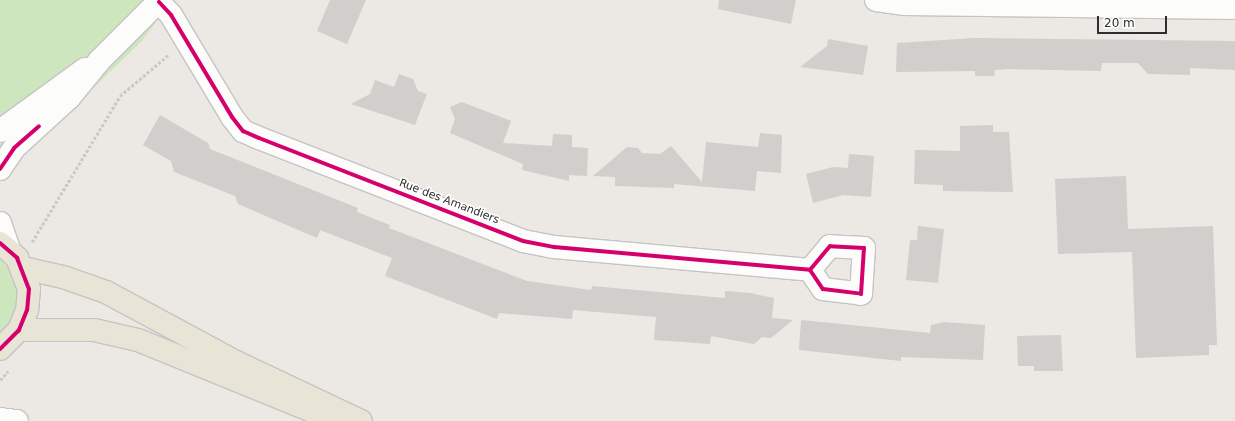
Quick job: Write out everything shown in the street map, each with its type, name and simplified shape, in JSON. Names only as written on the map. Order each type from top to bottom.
[{"type":"main road","points":[[0,349],[19,330],[27,310],[29,289],[23,268],[4,246]]},
{"type":"main road","points":[[23,268],[63,277],[106,292],[236,362],[361,421]]},
{"type":"main road","points":[[19,330],[94,330],[138,340],[318,416],[346,421]]},
{"type":"street","points":[[876,0],[905,4],[1235,8]]},
{"type":"street","points":[[0,169],[14,148],[69,98],[100,60],[160,1]]},
{"type":"street","name":"Rue des Amandiers","points":[[160,1],[243,131],[523,241],[810,270]]},
{"type":"street","points":[[0,131],[57,86],[100,60]]},
{"type":"street","points":[[0,223],[4,246]]},
{"type":"street","points":[[0,419],[18,421]]},
{"type":"path","points":[[30,245],[120,96],[186,42]]},
{"type":"green space","points":[[0,0],[172,0],[142,41],[19,160],[0,159]]},
{"type":"green space","points":[[0,257],[14,277],[18,294],[16,313],[0,335]]},
{"type":"building","points":[[330,0],[366,0],[347,44],[317,31]]},
{"type":"building","points":[[719,0],[796,0],[791,24],[718,9]]},
{"type":"building","points":[[975,38],[1235,41],[1235,70],[1190,68],[1190,75],[1148,74],[1138,63],[1102,63],[1101,71],[1008,69],[995,70],[994,76],[975,76],[975,71],[896,72],[897,43]]},
{"type":"building","points":[[828,39],[868,46],[863,75],[800,67],[827,46]]},
{"type":"building","points":[[399,74],[413,79],[418,91],[427,94],[415,125],[351,104],[370,94],[375,80],[394,87]]},
{"type":"building","points":[[462,102],[511,121],[503,143],[552,146],[553,134],[572,135],[572,147],[588,148],[587,176],[569,175],[569,181],[522,170],[523,164],[450,133],[455,119],[450,107]]},
{"type":"building","points":[[160,115],[208,143],[210,149],[358,208],[357,212],[390,225],[389,228],[527,281],[591,290],[592,286],[725,298],[725,291],[750,293],[774,298],[772,318],[793,320],[771,338],[762,337],[754,344],[711,336],[710,344],[654,340],[656,317],[573,310],[572,319],[499,313],[497,319],[385,276],[392,258],[320,230],[317,238],[238,204],[235,196],[174,172],[171,161],[143,145]]},
{"type":"building","points":[[993,125],[993,132],[1009,132],[1013,192],[943,191],[943,185],[914,184],[915,150],[960,151],[960,126]]},
{"type":"building","points":[[760,133],[782,135],[781,173],[757,171],[755,191],[674,184],[674,188],[615,186],[615,177],[593,176],[627,147],[638,148],[642,153],[660,154],[671,146],[702,182],[706,142],[758,147]]},
{"type":"building","points":[[849,154],[874,156],[871,197],[843,195],[813,203],[806,174],[833,167],[848,168]]},
{"type":"building","points":[[1126,176],[1128,229],[1213,226],[1217,345],[1209,345],[1209,355],[1136,358],[1132,252],[1058,254],[1055,179]]},
{"type":"building","points":[[918,226],[944,229],[938,283],[906,280],[910,240],[917,240]]},
{"type":"building","points":[[801,320],[930,333],[931,325],[944,322],[985,325],[983,360],[901,357],[901,361],[799,350]]},
{"type":"building","points":[[1061,335],[1063,371],[1034,371],[1034,366],[1018,366],[1017,336]]},
{"type":"cycle path","points":[[159,2],[171,15],[232,117],[243,131],[259,138],[523,241],[554,247],[810,270],[823,289],[861,294],[864,248],[830,246],[810,270]]},
{"type":"cycle path","points":[[0,169],[14,148],[39,126]]},
{"type":"cycle path","points":[[0,243],[17,258],[29,289],[27,310],[19,330],[0,349]]}]
